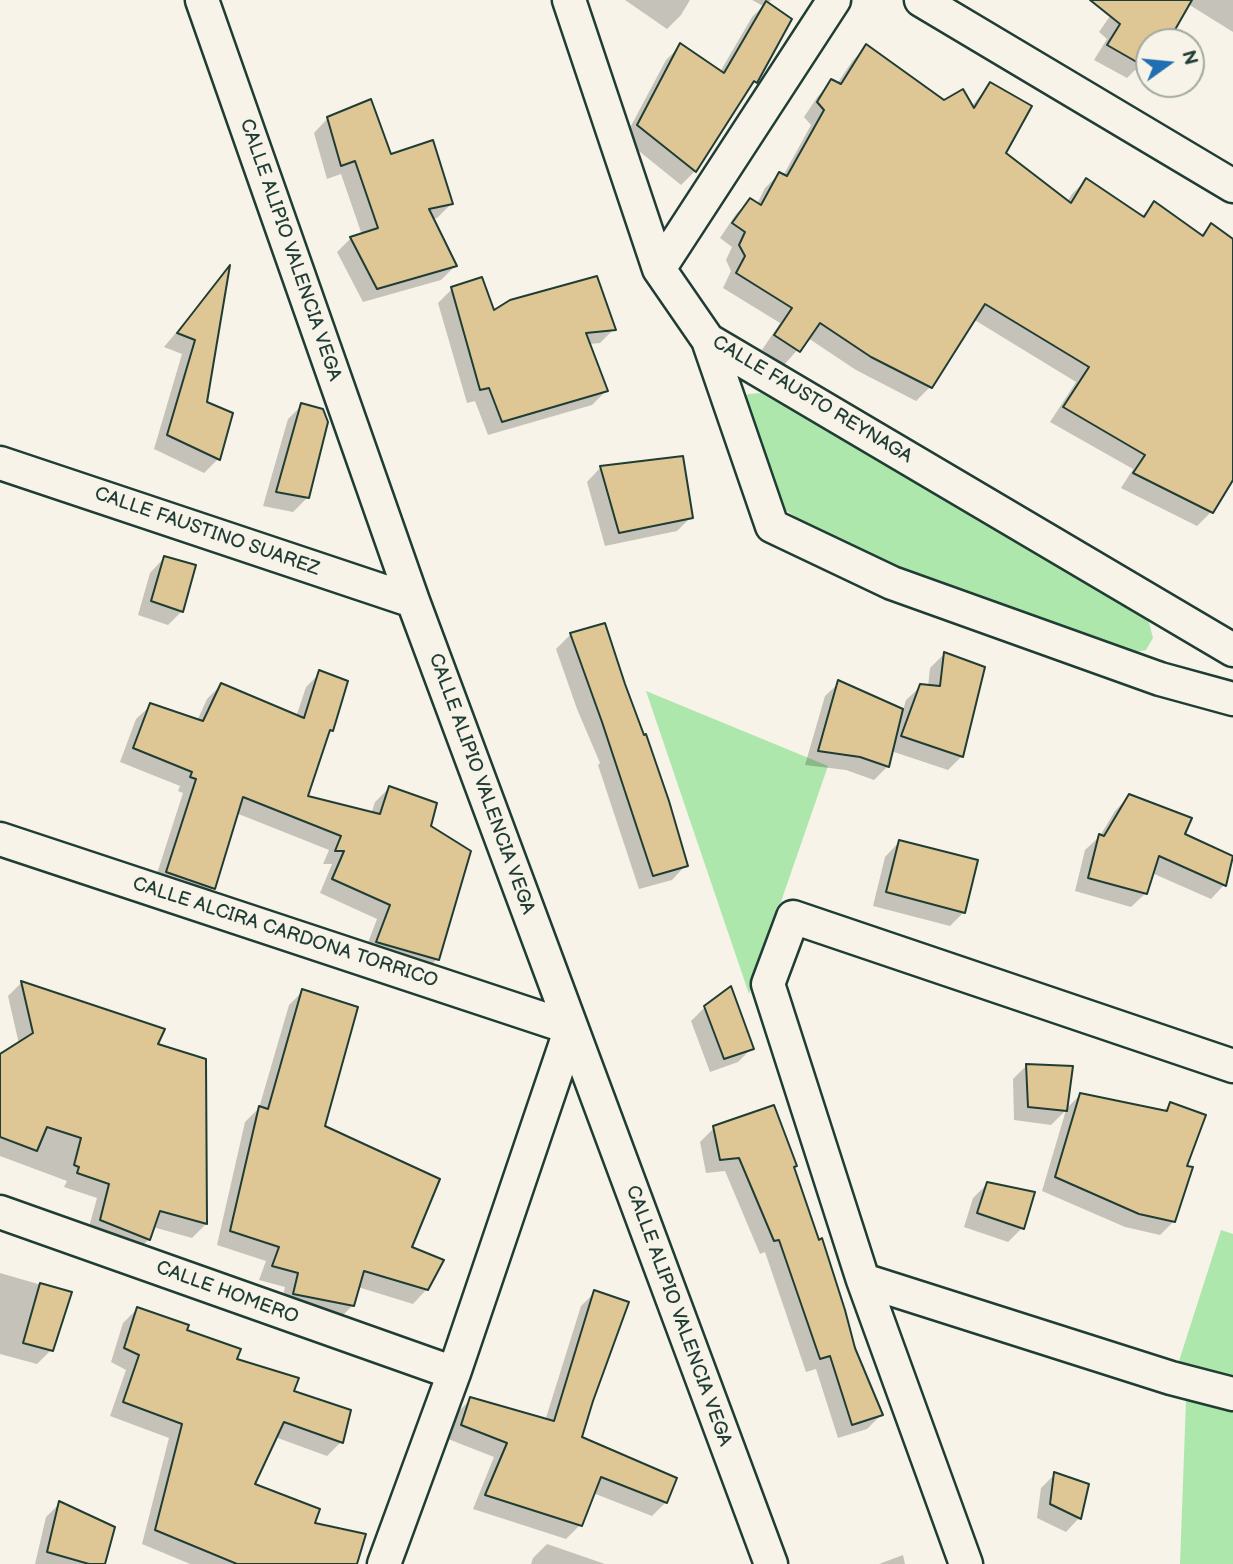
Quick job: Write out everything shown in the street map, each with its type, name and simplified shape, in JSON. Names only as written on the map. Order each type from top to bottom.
[{"type":"street","name":"CALLE ALIPIO VALENCIA VEGA","points":[[202,0],[413,601],[768,1561]]},
{"type":"street","name":"CALLE FAUSTO REYNAGA","points":[[569,0],[659,269],[708,340],[1233,650]]},
{"type":"street","points":[[659,269],[834,0]]},
{"type":"street","points":[[921,0],[1233,186]]},
{"type":"street","points":[[708,340],[772,526],[892,583],[1160,679],[1233,699]]},
{"type":"street","name":"CALLE FAUSTINO SUAREZ","points":[[0,463],[413,601]]},
{"type":"street","name":"CALLE ALCIRA CARDONA TORRICO","points":[[0,839],[571,1028]]},
{"type":"street","points":[[966,1564],[863,1280],[768,984],[793,917],[1233,1066]]},
{"type":"street","points":[[384,1564],[454,1373],[571,1028]]},
{"type":"street","name":"CALLE HOMERO","points":[[0,1212],[454,1373]]},
{"type":"street","points":[[863,1280],[1171,1378],[1233,1394]]},
{"type":"green space","points":[[761,393],[1131,608],[1149,622],[1153,638],[1146,650],[1127,654],[840,547],[784,509],[740,404],[748,394]]},
{"type":"green space","points":[[646,691],[828,766],[749,994]]},
{"type":"green space","points":[[1221,1230],[1233,1234],[1233,1376],[1179,1361]]},
{"type":"green space","points":[[1186,1400],[1233,1411],[1233,1564],[1180,1564]]},
{"type":"building","points":[[1090,0],[1192,0],[1176,28],[1135,28],[1135,61],[1107,45],[1120,24]]},
{"type":"building","points":[[766,1],[792,19],[757,83],[754,81],[696,172],[637,125],[680,43],[724,73]]},
{"type":"building","points":[[866,44],[944,100],[963,89],[974,108],[990,82],[1032,106],[1006,153],[1071,203],[1086,178],[1144,217],[1154,201],[1203,236],[1211,223],[1233,239],[1233,480],[1213,513],[1133,473],[1145,455],[1063,407],[1089,367],[985,304],[932,388],[871,357],[820,323],[800,352],[774,335],[792,308],[736,273],[745,256],[739,245],[745,232],[732,223],[750,198],[761,205],[779,172],[787,176],[824,110],[817,102],[831,79],[841,84]]},
{"type":"building","points":[[371,99],[391,154],[433,140],[453,204],[429,209],[457,266],[377,289],[350,237],[378,228],[355,161],[341,166],[327,117]]},
{"type":"building","points":[[230,265],[207,402],[233,413],[220,460],[167,435],[195,340],[177,333]]},
{"type":"building","points":[[597,276],[616,330],[586,333],[608,391],[502,422],[489,388],[480,390],[451,287],[482,277],[494,310],[510,300]]},
{"type":"building","points":[[301,403],[323,409],[328,422],[309,498],[276,492]]},
{"type":"building","points":[[683,456],[693,518],[619,533],[600,466]]},
{"type":"building","points":[[164,556],[196,565],[183,612],[151,601]]},
{"type":"building","points":[[605,623],[669,801],[688,866],[653,876],[570,633]]},
{"type":"building","points":[[944,652],[985,667],[963,757],[901,736],[920,684],[940,686]]},
{"type":"building","points":[[319,670],[348,681],[333,731],[330,730],[308,796],[380,814],[389,786],[437,803],[431,826],[471,851],[439,960],[376,942],[390,905],[332,879],[344,851],[335,851],[341,836],[243,797],[215,889],[166,872],[196,779],[190,777],[192,772],[133,748],[150,703],[203,721],[221,683],[304,718]]},
{"type":"building","points":[[838,680],[903,709],[889,767],[860,757],[818,751]]},
{"type":"building","points":[[1129,794],[1192,818],[1185,834],[1233,856],[1226,886],[1159,856],[1147,894],[1088,878],[1099,834],[1104,836]]},
{"type":"building","points":[[899,840],[978,860],[965,913],[886,892]]},
{"type":"building","points":[[21,981],[165,1029],[158,1044],[206,1059],[207,1224],[160,1211],[150,1240],[100,1220],[109,1184],[77,1173],[79,1167],[74,1165],[81,1138],[47,1127],[37,1151],[0,1137],[0,1054],[33,1033]]},
{"type":"building","points":[[731,986],[754,1049],[724,1059],[704,1006]]},
{"type":"building","points":[[302,989],[358,1007],[325,1126],[440,1179],[412,1247],[444,1260],[428,1290],[364,1271],[354,1306],[293,1294],[298,1273],[272,1266],[279,1247],[230,1231],[259,1106],[268,1109]]},
{"type":"building","points":[[1026,1064],[1073,1066],[1067,1111],[1028,1107]]},
{"type":"building","points":[[1080,1093],[1167,1111],[1170,1102],[1206,1115],[1187,1166],[1193,1167],[1175,1222],[1139,1214],[1055,1177]]},
{"type":"building","points":[[774,1105],[797,1166],[794,1167],[819,1240],[822,1238],[855,1348],[883,1415],[852,1425],[830,1356],[820,1359],[779,1240],[774,1241],[739,1158],[720,1160],[713,1126]]},
{"type":"building","points":[[987,1182],[1035,1192],[1024,1229],[977,1213]]},
{"type":"building","points":[[40,1283],[72,1292],[53,1351],[23,1343]]},
{"type":"building","points":[[594,1290],[629,1302],[582,1437],[677,1478],[667,1503],[601,1477],[582,1526],[485,1495],[507,1443],[461,1425],[470,1397],[554,1421]]},
{"type":"building","points":[[137,1307],[189,1325],[187,1330],[241,1349],[237,1359],[299,1378],[294,1391],[351,1410],[343,1443],[284,1422],[255,1484],[320,1509],[315,1523],[366,1534],[357,1564],[237,1564],[155,1530],[182,1424],[123,1402],[139,1355],[124,1348]]},
{"type":"building","points":[[1054,1472],[1089,1484],[1081,1519],[1050,1504]]},
{"type":"building","points":[[59,1501],[115,1527],[105,1564],[89,1564],[47,1552]]}]
